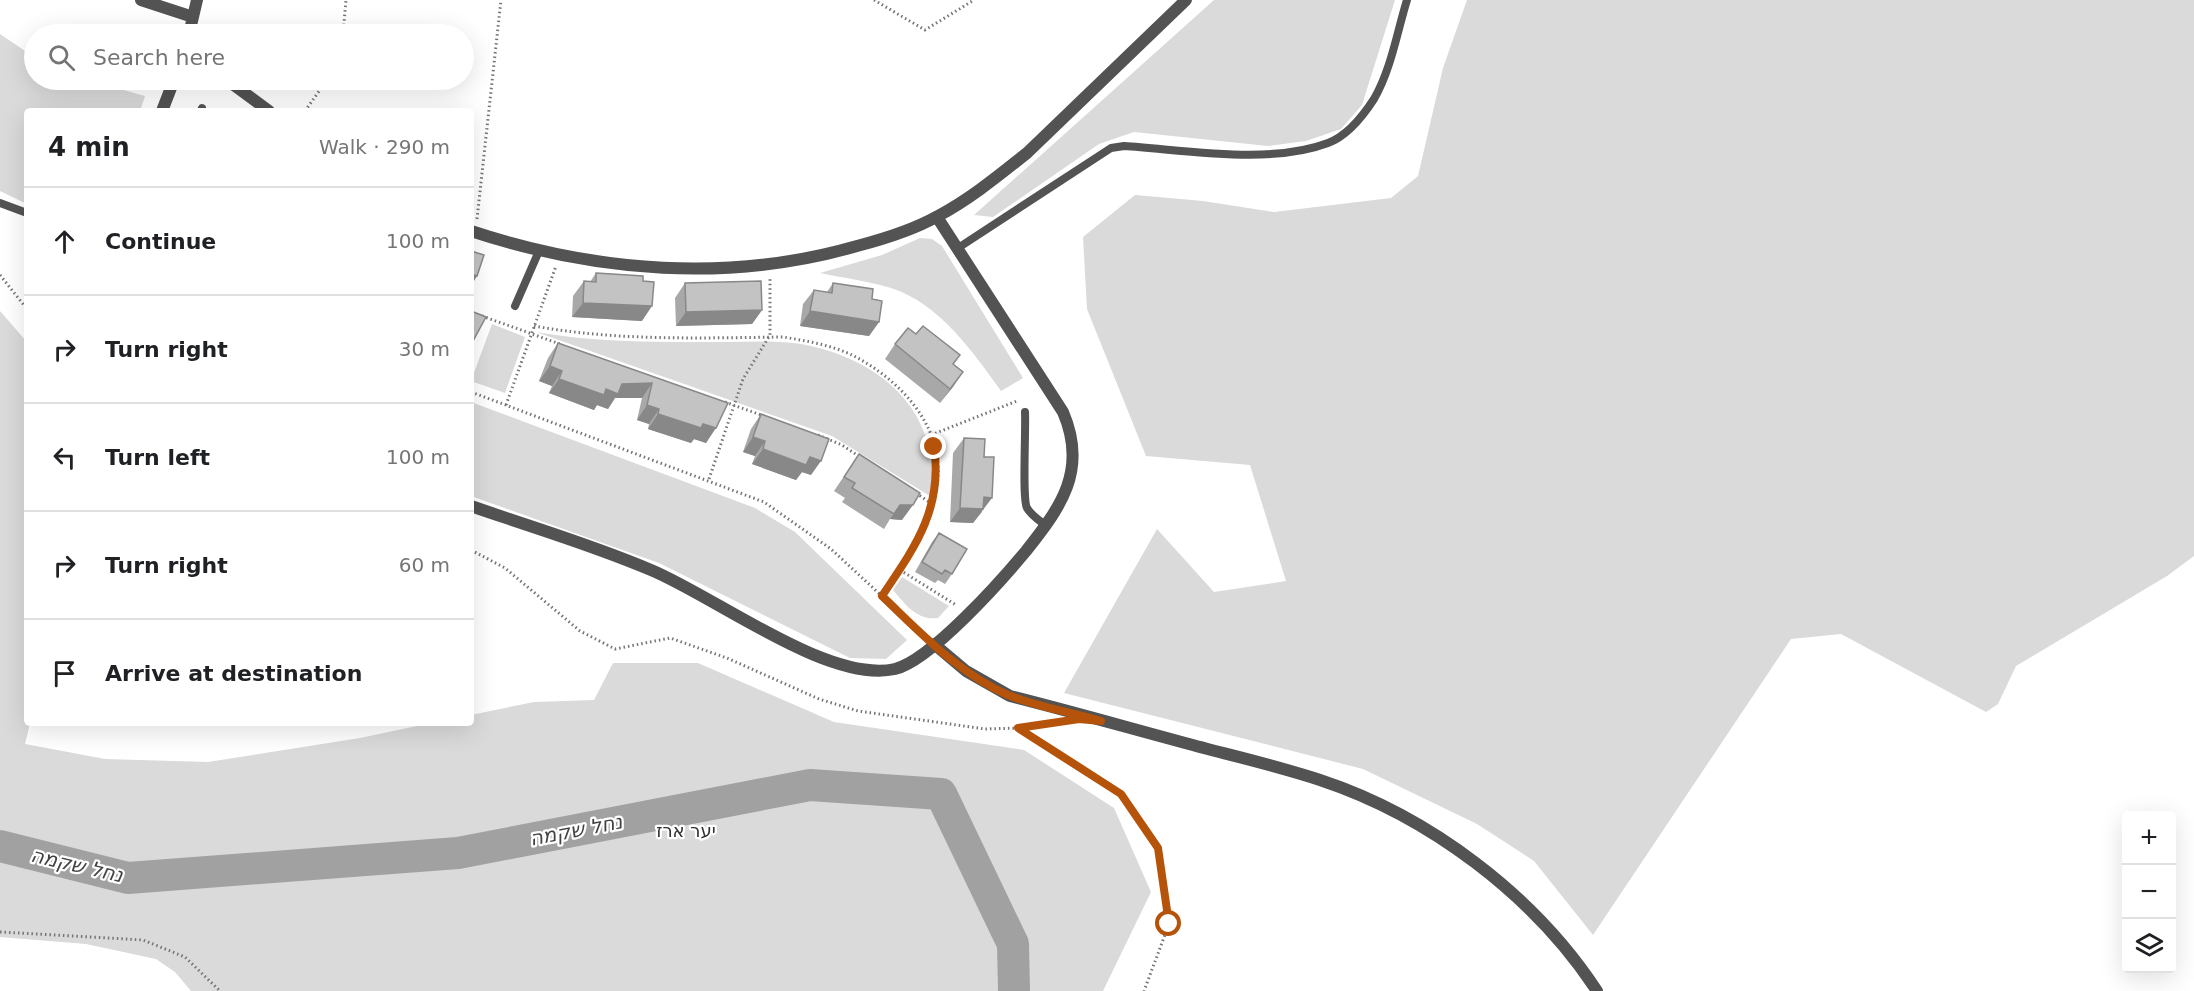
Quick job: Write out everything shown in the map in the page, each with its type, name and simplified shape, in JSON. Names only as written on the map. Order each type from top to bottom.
[{"type":"street","points":[[141,0],[193,17]]},
{"type":"street","points":[[191,24],[197,0]]},
{"type":"street","points":[[474,232],[559,256],[649,267],[724,268],[770,264],[872,242],[937,217],[970,196],[1027,153],[1186,0]]},
{"type":"street","points":[[163,108],[170,90]]},
{"type":"street","points":[[241,90],[265,108]]},
{"type":"street","points":[[474,507],[650,570],[829,663],[876,672],[908,664],[968,613],[1013,567],[1045,525],[1069,486],[1074,452],[1072,434],[1051,393],[937,217]]},
{"type":"street","points":[[934,644],[966,671],[1010,696],[1320,780],[1366,797],[1402,815],[1437,836],[1498,882],[1563,947],[1597,991]]},
{"type":"lane","points":[[958,248],[1110,148],[1124,146],[1245,153],[1307,149],[1330,142],[1346,132],[1374,99],[1383,80],[1407,0]]},
{"type":"lane","points":[[0,203],[24,212]]},
{"type":"lane","points":[[515,306],[539,251]]},
{"type":"lane","points":[[1025,412],[1027,451],[1024,498],[1027,508],[1045,525]]},
{"type":"path","points":[[344,24],[346,0]]},
{"type":"path","points":[[474,224],[501,0]]},
{"type":"path","points":[[874,0],[925,30],[974,0]]},
{"type":"path","points":[[307,108],[320,90]]},
{"type":"path","points":[[506,405],[559,256]]},
{"type":"path","points":[[709,479],[748,369],[769,337],[770,264]]},
{"type":"path","points":[[0,275],[24,305]]},
{"type":"path","points":[[481,316],[565,346]]},
{"type":"path","points":[[534,326],[571,333],[620,336],[769,337],[804,340],[853,355],[892,381],[909,396],[921,414],[931,435],[938,474],[932,504],[921,533],[882,596]]},
{"type":"path","points":[[474,393],[709,479],[764,502],[788,516],[831,549],[934,644]]},
{"type":"path","points":[[931,435],[978,414],[1023,400]]},
{"type":"path","points":[[722,402],[764,417]]},
{"type":"path","points":[[814,434],[842,445],[862,458]]},
{"type":"path","points":[[912,491],[932,504]]},
{"type":"path","points":[[474,552],[505,568],[580,631],[615,649],[670,638],[727,658],[819,699],[858,711],[985,729],[1018,728],[1059,722]]},
{"type":"path","points":[[900,570],[968,613]]},
{"type":"path","points":[[1018,728],[1121,794],[1158,848],[1169,924],[1144,991]]},
{"type":"path","points":[[0,932],[144,940],[184,957],[220,991]]},
{"type":"green space","points":[[1214,0],[1395,0],[1362,105],[1341,129],[1306,141],[1268,146],[1134,132],[1099,144],[993,217],[974,215]]},
{"type":"green space","points":[[1467,0],[2194,0],[2194,556],[2167,576],[2016,666],[1998,704],[1986,712],[1841,634],[1791,639],[1593,935],[1534,861],[1477,824],[1363,769],[1064,693],[1157,529],[1214,592],[1286,581],[1250,465],[1146,456],[1087,309],[1083,237],[1135,195],[1203,201],[1274,212],[1391,198],[1418,176],[1443,68]]},
{"type":"green space","points":[[0,34],[24,50],[24,90],[124,90],[145,96],[141,108],[24,108],[24,203],[0,191]]},
{"type":"green space","points":[[920,238],[932,239],[942,246],[1023,378],[1001,391],[954,330],[924,305],[891,288],[820,273],[882,255]]},
{"type":"green space","name":"יער ארז","points":[[0,311],[24,339],[24,726],[29,726],[25,744],[105,759],[208,762],[360,738],[417,726],[474,726],[474,714],[534,702],[594,700],[613,663],[698,663],[834,722],[1024,750],[1114,808],[1151,892],[1103,991],[191,991],[175,972],[156,959],[86,944],[0,937]]},
{"type":"green space","points":[[492,324],[525,337],[505,393],[474,382],[474,373]]},
{"type":"green space","points":[[536,332],[629,341],[783,342],[807,345],[845,357],[868,368],[888,383],[906,400],[919,420],[928,443],[932,468],[930,496],[832,436]]},
{"type":"green space","points":[[474,403],[755,508],[795,532],[907,640],[886,659],[850,658],[659,563],[474,497]]},
{"type":"green space","points":[[902,577],[949,606],[938,618],[918,614],[907,606],[893,590]]},
{"type":"building","points":[[474,252],[484,255],[477,276],[474,275]]},
{"type":"building","points":[[596,273],[643,276],[643,281],[654,282],[652,306],[583,303],[584,281],[596,282]]},
{"type":"building","points":[[761,281],[762,310],[686,312],[685,283]]},
{"type":"building","points":[[833,283],[873,289],[872,299],[882,301],[879,322],[810,311],[814,290],[832,293]]},
{"type":"building","points":[[474,312],[486,317],[474,339]]},
{"type":"building","points":[[923,326],[960,355],[953,364],[963,372],[950,389],[895,344],[908,328],[916,334]]},
{"type":"building","points":[[558,343],[728,403],[716,428],[703,424],[701,428],[658,414],[659,409],[647,405],[652,383],[622,384],[618,394],[606,389],[604,395],[559,379],[562,371],[550,366]]},
{"type":"building","points":[[761,414],[829,439],[821,461],[810,457],[806,465],[763,449],[765,441],[753,437]]},
{"type":"building","points":[[964,438],[985,439],[984,457],[994,457],[992,498],[984,497],[983,509],[960,508]]},
{"type":"building","points":[[859,454],[920,493],[913,505],[900,505],[894,514],[852,488],[855,483],[844,477]]},
{"type":"building","points":[[939,533],[967,549],[952,574],[945,570],[942,574],[922,562]]},
{"type":"waterway","name":"נחל שקמה","points":[[0,846],[128,878],[458,853],[810,785],[941,794],[1013,944],[1014,991]]},
{"type":"route","points":[[934,447],[938,474],[930,511],[907,559],[882,596],[966,671],[989,686],[1010,696],[1101,721],[1079,719],[1018,728],[1121,794],[1158,848],[1169,924]]}]
